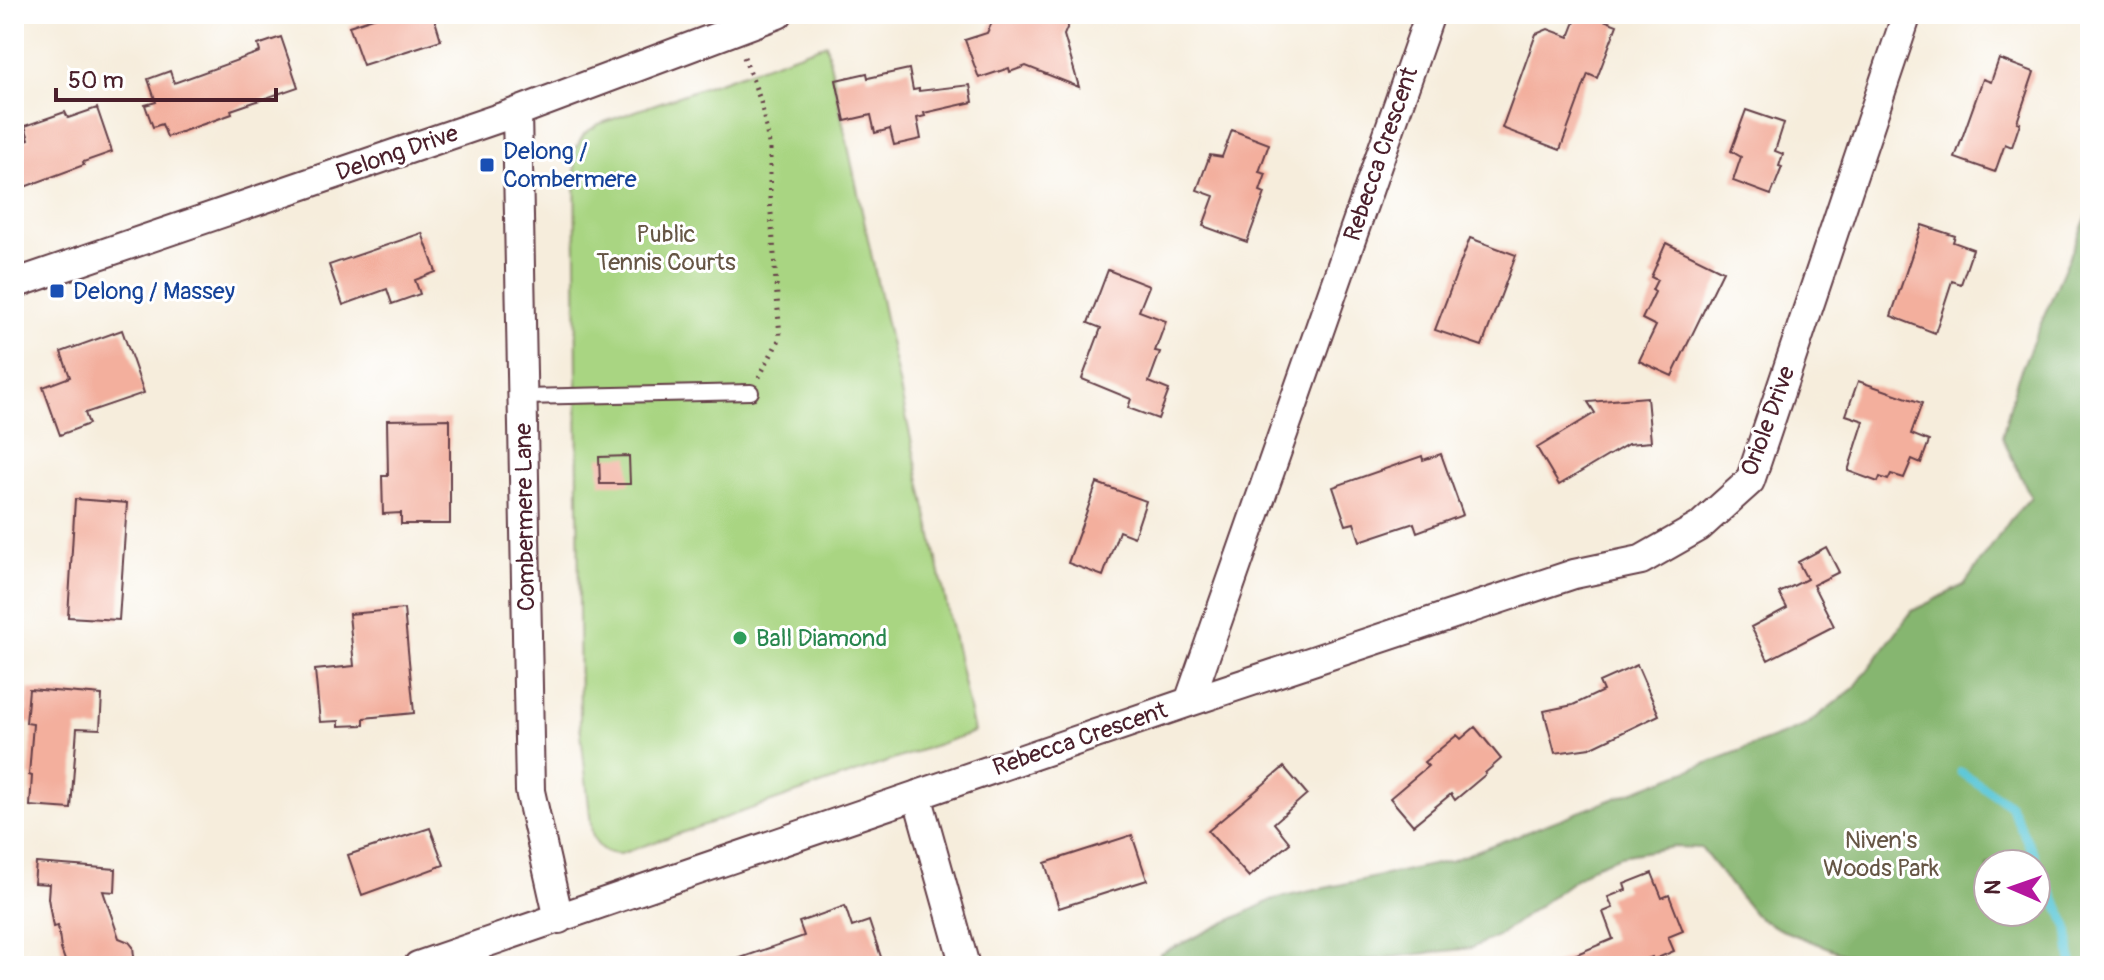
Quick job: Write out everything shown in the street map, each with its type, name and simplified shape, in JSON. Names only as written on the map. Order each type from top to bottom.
[{"type":"street","name":"Delong Drive","points":[[14,284],[517,112],[778,14]]},
{"type":"street","name":"Rebecca Crescent","points":[[418,966],[1189,702],[1430,14]]},
{"type":"street","name":"Oriole Drive","points":[[1189,702],[1574,574],[1641,560],[1699,527],[1750,481],[1907,14]]},
{"type":"street","name":"Combermere Lane","points":[[517,112],[530,791],[559,919]]},
{"type":"street","points":[[917,795],[965,966]]},
{"type":"lane","points":[[523,397],[751,392]]},
{"type":"path","points":[[732,30],[761,102],[770,149],[770,199],[780,338],[751,392]]},
{"type":"green space","name":"Public Tennis Courts","points":[[826,44],[974,732],[620,854],[610,853],[596,843],[592,834],[580,724],[575,150],[584,134],[599,124]]},
{"type":"green space","name":"Niven's Woods Park","points":[[2090,209],[2090,966],[1888,966],[1847,955],[1779,929],[1754,914],[1701,848],[1674,847],[1620,856],[1592,867],[1498,936],[1471,948],[1359,961],[1352,966],[1158,966],[1160,954],[1274,899],[1450,861],[1805,726],[1854,688],[1912,611],[1964,585],[2011,519],[2031,497],[2002,437],[2017,379]]},
{"type":"building","points":[[385,14],[433,14],[441,40],[363,65],[349,26]]},
{"type":"building","points":[[1003,14],[1073,14],[1064,35],[1079,87],[1026,66],[979,78],[965,40],[987,33],[994,18]]},
{"type":"building","points":[[1578,14],[1588,14],[1617,25],[1597,78],[1588,74],[1560,150],[1502,128],[1536,34],[1548,29],[1569,37]]},
{"type":"building","points":[[281,37],[298,87],[231,110],[232,114],[167,137],[162,124],[153,127],[145,105],[156,102],[148,79],[170,71],[174,83],[260,52],[258,45]]},
{"type":"building","points":[[1999,59],[2034,72],[2012,147],[2005,144],[1995,172],[1955,158],[1983,79],[1991,82]]},
{"type":"building","points":[[909,69],[913,90],[970,85],[973,102],[924,113],[925,116],[917,118],[921,139],[894,145],[890,129],[875,133],[871,115],[845,121],[836,80],[867,73],[868,78]]},
{"type":"building","points":[[97,108],[112,152],[19,189],[14,174],[14,144],[29,139],[25,126],[65,112],[68,118]]},
{"type":"building","points":[[1746,110],[1784,123],[1775,151],[1783,154],[1779,166],[1782,167],[1771,195],[1733,181],[1741,157],[1731,151]]},
{"type":"building","points":[[1232,130],[1269,144],[1259,172],[1266,174],[1260,191],[1265,193],[1247,242],[1203,226],[1214,196],[1197,190],[1210,155],[1222,157]]},
{"type":"building","points":[[1922,225],[1955,236],[1953,242],[1973,249],[1961,284],[1952,281],[1935,333],[1891,316]]},
{"type":"building","points":[[422,233],[436,272],[415,280],[420,294],[392,304],[387,289],[343,305],[329,265]]},
{"type":"building","points":[[1470,238],[1516,255],[1482,346],[1435,330]]},
{"type":"building","points":[[1666,243],[1723,271],[1672,376],[1639,361],[1656,326],[1642,319],[1655,292],[1652,290],[1657,280],[1651,277]]},
{"type":"building","points":[[1108,270],[1149,286],[1139,311],[1166,321],[1155,351],[1160,352],[1149,382],[1169,390],[1158,419],[1128,408],[1131,399],[1082,379],[1101,328],[1088,323]]},
{"type":"building","points":[[122,330],[144,393],[85,413],[89,424],[60,435],[43,387],[70,377],[61,352]]},
{"type":"building","points":[[1858,381],[1922,403],[1911,434],[1929,441],[1921,463],[1912,459],[1904,478],[1891,474],[1888,480],[1880,477],[1878,482],[1848,471],[1864,421],[1846,415]]},
{"type":"building","points":[[1647,397],[1651,442],[1628,444],[1559,485],[1537,448],[1595,413],[1588,402]]},
{"type":"building","points":[[450,419],[450,524],[401,524],[401,513],[383,514],[382,476],[388,476],[387,420]]},
{"type":"building","points":[[1441,454],[1463,515],[1417,532],[1414,523],[1360,541],[1354,523],[1346,525],[1333,487],[1422,456],[1423,460]]},
{"type":"building","points":[[629,456],[630,484],[600,484],[599,457]]},
{"type":"building","points":[[1097,483],[1146,501],[1134,537],[1119,531],[1103,576],[1068,563]]},
{"type":"building","points":[[75,499],[127,503],[119,620],[68,617]]},
{"type":"building","points":[[1826,547],[1839,572],[1813,585],[1834,626],[1768,660],[1751,627],[1787,608],[1779,593],[1807,579],[1798,562]]},
{"type":"building","points":[[404,609],[414,713],[364,718],[364,725],[339,726],[339,721],[320,722],[315,670],[354,666],[349,614]]},
{"type":"building","points":[[1637,665],[1659,715],[1590,748],[1555,753],[1544,711],[1573,705],[1603,691],[1599,682]]},
{"type":"building","points":[[29,689],[102,695],[100,729],[77,728],[71,809],[30,806],[33,724],[26,723]]},
{"type":"building","points":[[1475,727],[1501,759],[1455,800],[1451,794],[1413,825],[1390,798],[1428,766],[1424,762],[1457,735],[1461,739]]},
{"type":"building","points":[[1284,767],[1307,794],[1274,823],[1290,843],[1249,877],[1208,831]]},
{"type":"building","points":[[430,828],[444,865],[362,895],[348,855]]},
{"type":"building","points":[[1132,835],[1147,880],[1059,908],[1045,863]]},
{"type":"building","points":[[36,863],[116,869],[115,892],[103,891],[119,938],[133,947],[135,966],[67,966],[58,926],[53,927],[49,884],[34,883]]},
{"type":"building","points":[[1652,873],[1662,898],[1669,895],[1683,931],[1668,937],[1674,951],[1629,966],[1548,966],[1613,939],[1603,912],[1613,908],[1608,897],[1626,890],[1624,884]]},
{"type":"building","points":[[845,906],[852,927],[869,921],[884,966],[730,966],[729,962],[804,936],[799,922]]},
{"type":"waterway","points":[[1961,772],[2010,805],[2068,927],[2072,966]]},
{"type":"place","name":"Delong / Combermere","points":[[487,165]]},
{"type":"place","name":"Delong / Massey","points":[[57,291]]},
{"type":"place","name":"Ball Diamond","points":[[740,638]]}]
